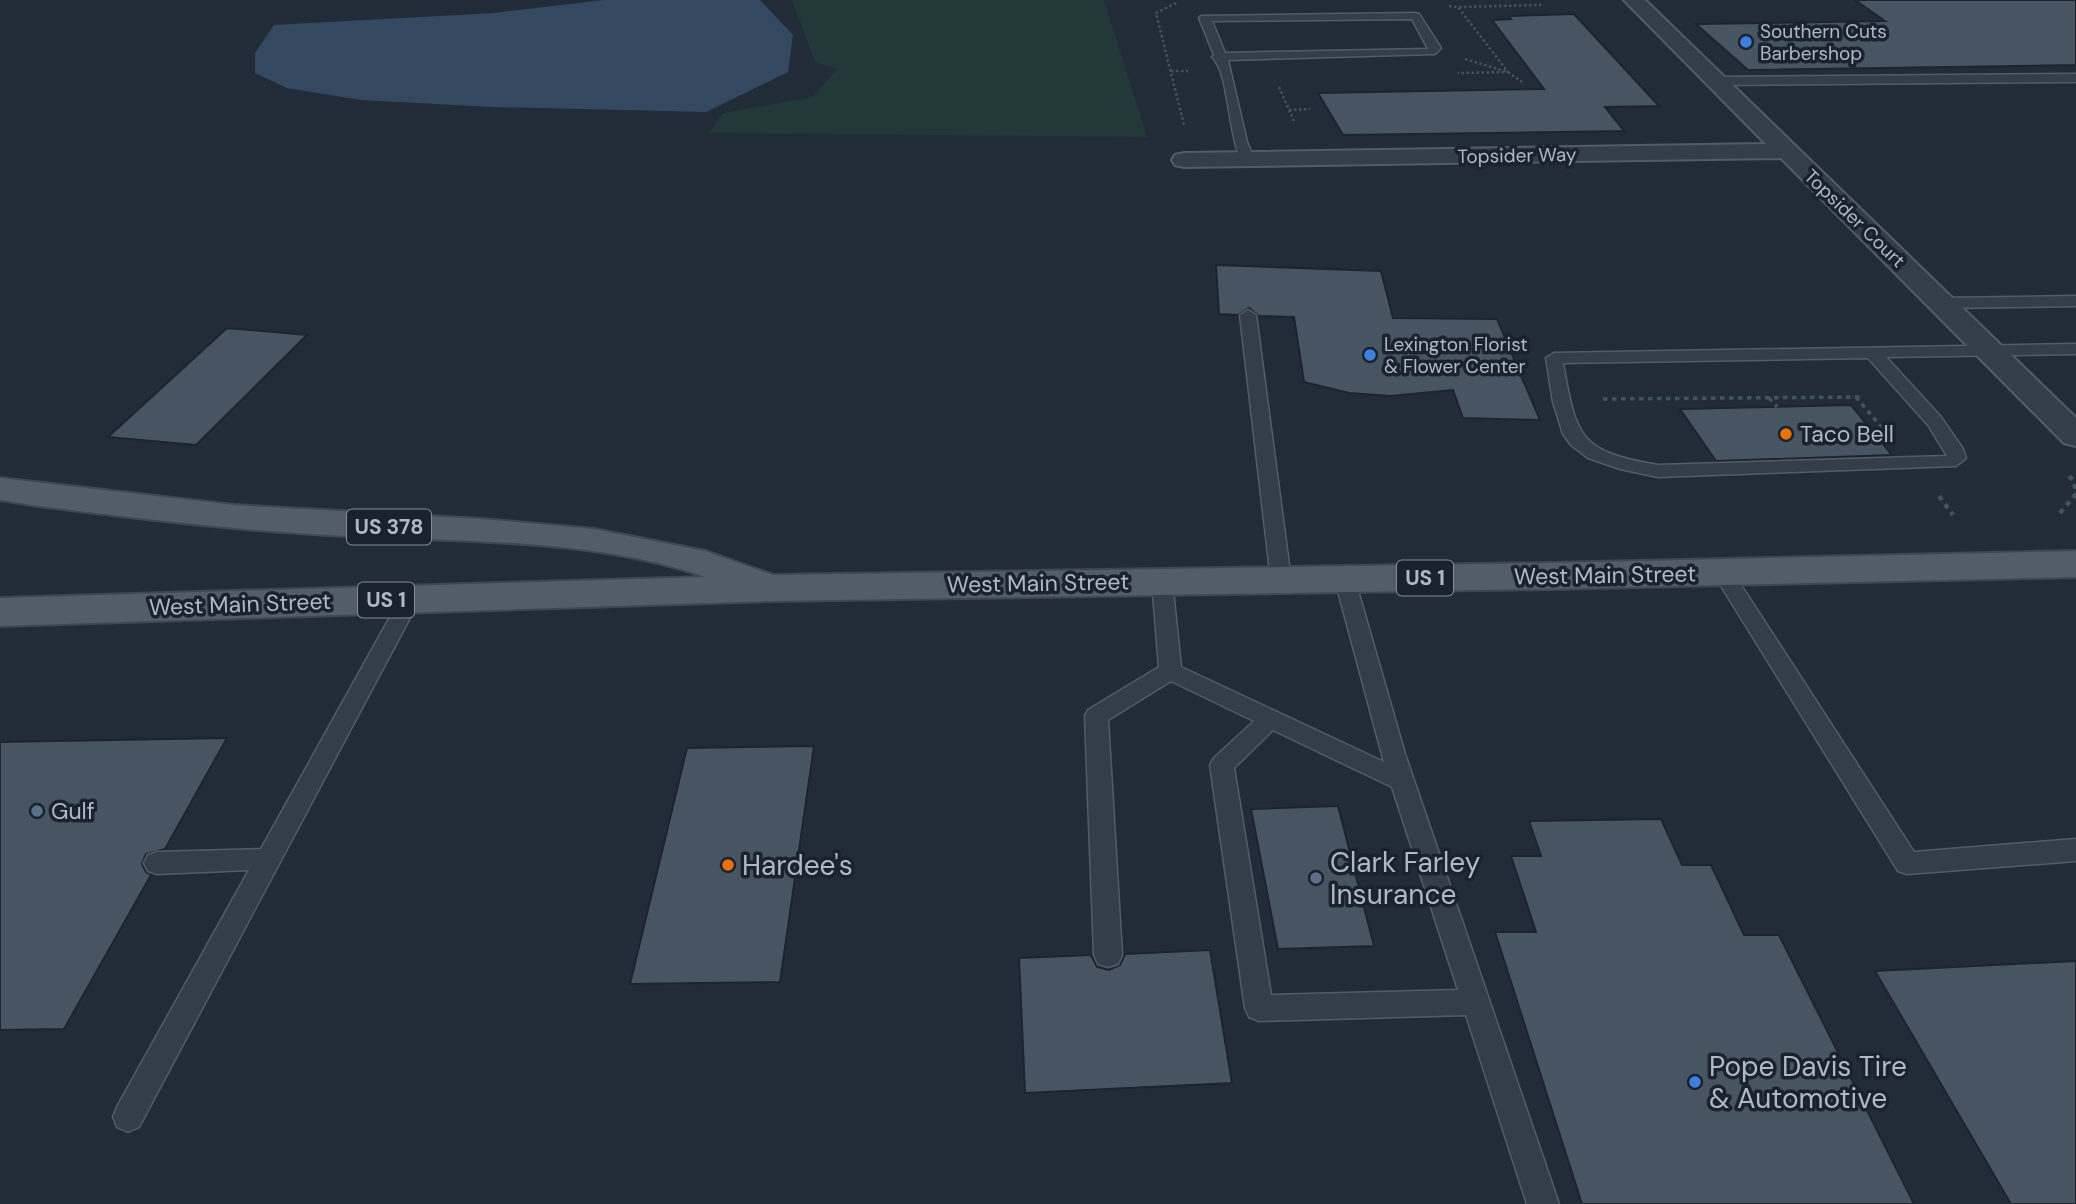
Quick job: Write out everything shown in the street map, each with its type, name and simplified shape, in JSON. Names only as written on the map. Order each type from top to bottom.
[{"type":"main road","name":"US 378","points":[[0,489],[219,516],[496,532],[626,544],[691,559],[773,588]]},
{"type":"main road","name":"West Main Street","points":[[0,612],[773,588],[1163,580],[1345,580],[2076,564]]},
{"type":"street","name":"Topsider Court","points":[[1634,0],[2076,436]]},
{"type":"street","name":"Topsider Way","points":[[1247,159],[1786,150]]},
{"type":"street","points":[[1184,160],[1247,159]]},
{"type":"lane","points":[[1218,57],[1433,51],[1433,44],[1415,16],[1416,1]]},
{"type":"lane","points":[[1247,159],[1240,142],[1226,71],[1218,57],[1205,18],[1415,16]]},
{"type":"lane","points":[[1716,81],[2076,78]]},
{"type":"lane","points":[[1942,303],[2076,301]]},
{"type":"lane","points":[[1248,315],[1281,580]]},
{"type":"lane","points":[[1872,352],[1939,425],[1958,451],[1957,458],[1949,463],[1658,471],[1635,468],[1594,452],[1576,441],[1566,419],[1554,358],[1872,352],[2076,349]]},
{"type":"lane","points":[[1723,573],[1908,863],[2076,850]]},
{"type":"lane","points":[[1163,580],[1170,671]]},
{"type":"lane","points":[[1345,580],[1402,781],[1543,1204]]},
{"type":"lane","points":[[128,1117],[410,599]]},
{"type":"lane","points":[[1170,671],[1402,781]]},
{"type":"lane","points":[[1108,955],[1096,716],[1170,671]]},
{"type":"lane","points":[[1270,719],[1222,765],[1259,1008],[1475,1002]]},
{"type":"lane","points":[[157,863],[268,859]]},
{"type":"path","points":[[1458,7],[1541,5]]},
{"type":"path","points":[[1518,6],[1522,14]]},
{"type":"path","points":[[1465,59],[1508,72],[1522,82]]},
{"type":"path","points":[[1290,110],[1310,109]]},
{"type":"path","points":[[1603,399],[1867,397]]},
{"type":"path","points":[[1769,398],[1777,407]]},
{"type":"green space","points":[[792,0],[1104,0],[1147,137],[709,133],[723,113],[813,97],[837,69],[815,62]]},
{"type":"water","points":[[604,0],[760,0],[793,35],[788,72],[706,112],[492,107],[361,100],[287,88],[255,73],[255,53],[274,25],[494,13]]},
{"type":"building","points":[[1855,0],[2076,0],[2076,65],[1748,70],[1696,24],[1885,21]]},
{"type":"building","points":[[1574,14],[1659,106],[1605,107],[1624,131],[1343,135],[1318,93],[1544,89],[1492,20],[1511,19],[1509,16]]},
{"type":"building","points":[[1216,265],[1381,271],[1393,318],[1497,319],[1540,420],[1463,418],[1453,390],[1390,396],[1349,393],[1304,382],[1294,317],[1259,316],[1249,308],[1238,315],[1219,314]]},
{"type":"building","points":[[227,328],[307,335],[196,445],[108,437]]},
{"type":"building","name":"Taco Bell","points":[[1851,405],[1892,455],[1716,461],[1680,409]]},
{"type":"building","points":[[227,738],[165,849],[146,854],[142,864],[151,875],[64,1029],[0,1030],[0,742]]},
{"type":"building","name":"Hardee's","points":[[814,746],[780,982],[630,984],[687,748]]},
{"type":"building","points":[[1338,806],[1374,946],[1278,949],[1251,809]]},
{"type":"building","points":[[1661,819],[1682,865],[1711,865],[1744,935],[1779,935],[1914,1204],[1582,1204],[1495,932],[1536,932],[1511,856],[1541,856],[1529,821]]},
{"type":"building","points":[[1210,950],[1232,1083],[1025,1093],[1019,958],[1091,955],[1097,967],[1109,970],[1120,965],[1125,954]]},
{"type":"building","points":[[2076,961],[2076,1204],[2011,1204],[1875,971]]},
{"type":"place","name":"Southern Cuts Barbershop","points":[[1746,42]]},
{"type":"place","name":"Lexington Florist & Flower Center","points":[[1370,355]]},
{"type":"place","name":"Taco Bell","points":[[1786,434]]},
{"type":"place","name":"Gulf","points":[[37,811]]},
{"type":"place","name":"Hardee's","points":[[728,865]]},
{"type":"place","name":"Clark Farley Insurance","points":[[1316,878]]},
{"type":"place","name":"Pope Davis Tire & Automotive","points":[[1695,1082]]}]
